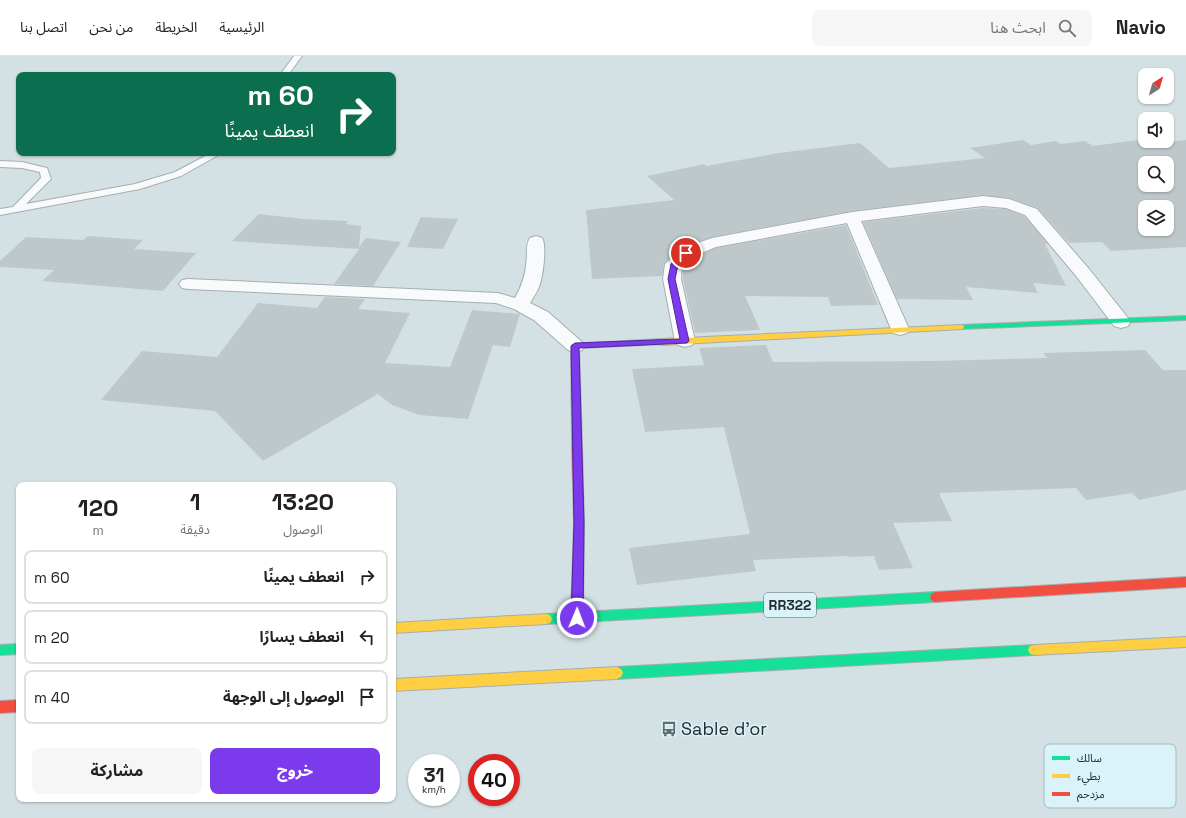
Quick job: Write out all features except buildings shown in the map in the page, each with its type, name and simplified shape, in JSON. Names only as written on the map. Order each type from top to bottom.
[{"type":"main road","points":[[577,618],[579,523],[575,346],[900,329],[1121,322],[1186,318]]},
{"type":"main road","name":"RR322","points":[[396,628],[1186,582]]},
{"type":"main road","points":[[396,685],[598,676],[1020,650],[1186,642]]},
{"type":"main road","points":[[0,650],[16,649]]},
{"type":"main road","points":[[0,707],[16,706]]},
{"type":"street","points":[[685,341],[672,279],[674,264],[686,253],[712,243],[852,217],[983,201],[997,202],[1019,207],[1031,212],[1121,322]]},
{"type":"street","points":[[852,217],[900,329]]},
{"type":"street","points":[[520,304],[531,286],[535,265],[536,241]]},
{"type":"street","points":[[188,284],[498,298],[520,304],[541,316],[575,346]]},
{"type":"lane","points":[[286,72],[298,56]]},
{"type":"lane","points":[[0,212],[136,187],[178,174],[212,156]]},
{"type":"lane","points":[[0,164],[22,165],[44,170],[46,179],[16,209]]},
{"type":"traffic: fast","points":[[960,327],[1186,318]]},
{"type":"traffic: fast","points":[[577,448],[575,346],[662,342]]},
{"type":"traffic: fast","points":[[546,619],[935,597]]},
{"type":"traffic: fast","points":[[0,650],[16,649]]},
{"type":"traffic: fast","points":[[617,673],[1034,650]]},
{"type":"traffic: slow","points":[[662,342],[960,327]]},
{"type":"traffic: slow","points":[[396,628],[546,619]]},
{"type":"traffic: slow","points":[[1034,650],[1186,642]]},
{"type":"traffic: slow","points":[[396,685],[617,673]]},
{"type":"traffic: jam","points":[[577,448],[579,523],[577,618]]},
{"type":"traffic: jam","points":[[935,597],[1186,582]]},
{"type":"traffic: jam","points":[[0,707],[16,706]]},
{"type":"place","name":"Sable d'or","points":[[669,729]]},
{"type":"route","points":[[577,618],[579,523],[575,346],[685,341],[672,279],[674,264],[686,253]]}]
